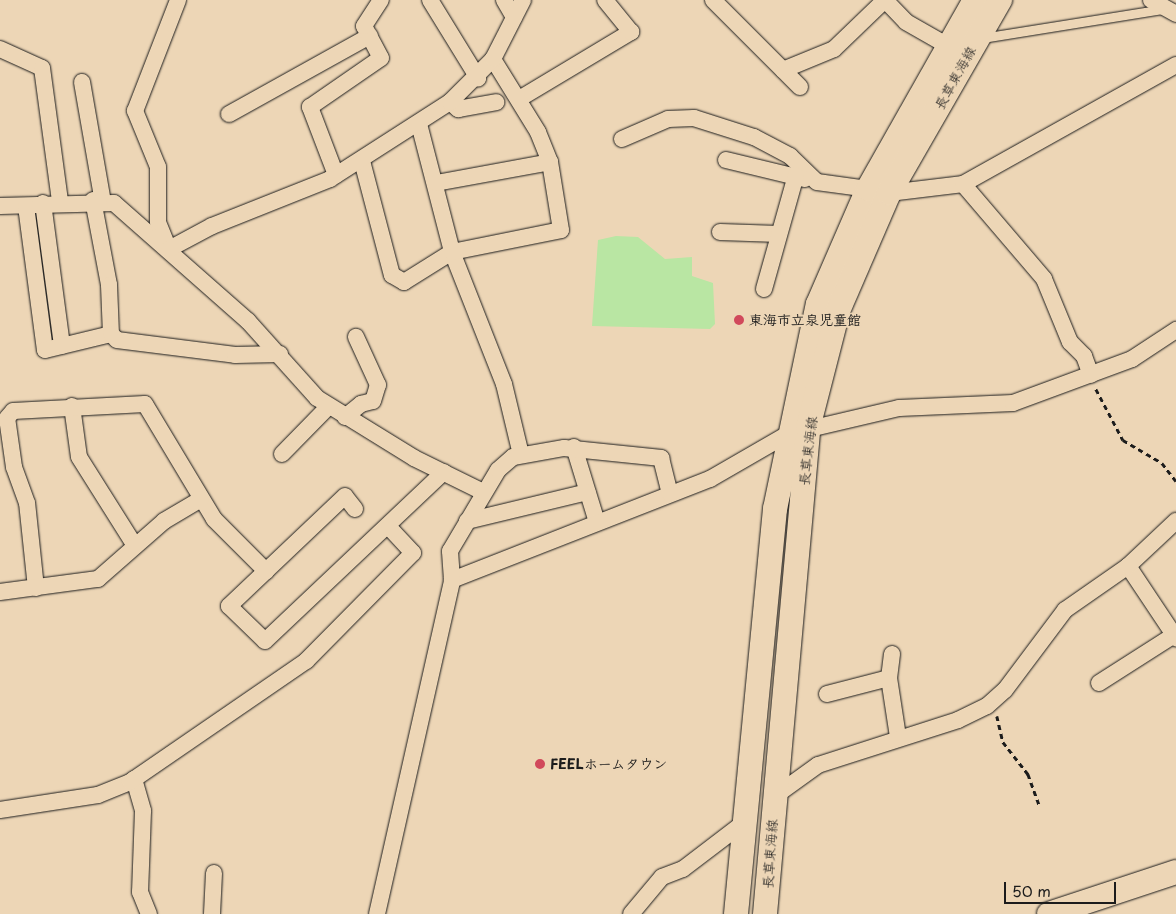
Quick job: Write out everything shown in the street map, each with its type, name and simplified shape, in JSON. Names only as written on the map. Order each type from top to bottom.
[{"type":"main road","name":"長草東海線","points":[[765,914],[775,796],[784,739],[798,431],[818,304],[878,191],[948,46],[975,0]]},
{"type":"main road","name":"長草東海線","points":[[878,191],[977,39],[1000,0]]},
{"type":"main road","name":"長草東海線","points":[[736,914],[742,824],[775,509],[798,431]]},
{"type":"main road","points":[[1049,914],[1080,908],[1176,872]]},
{"type":"street","points":[[169,249],[158,222],[158,167],[135,111],[178,0]]},
{"type":"street","points":[[336,175],[310,107],[381,58],[364,26],[381,0]]},
{"type":"street","points":[[430,0],[478,78]]},
{"type":"street","points":[[504,0],[514,17]]},
{"type":"street","points":[[169,249],[212,226],[336,175],[362,161],[419,124],[450,102],[478,78],[493,59],[523,0]]},
{"type":"street","points":[[519,100],[631,32],[605,0]]},
{"type":"street","points":[[713,0],[800,87]]},
{"type":"street","points":[[783,70],[834,48],[885,0],[906,22],[948,46]]},
{"type":"street","points":[[1152,0],[1173,11]]},
{"type":"street","points":[[229,114],[370,36]]},
{"type":"street","points":[[0,49],[42,68],[60,201]]},
{"type":"street","points":[[362,161],[392,275],[404,282],[452,252],[560,230],[550,162],[519,100],[493,59]]},
{"type":"street","points":[[726,160],[817,182],[878,191],[963,184],[1176,65]]},
{"type":"street","points":[[82,82],[109,285],[111,334],[117,340],[235,355],[280,354]]},
{"type":"street","points":[[450,102],[458,109],[496,102]]},
{"type":"street","points":[[622,139],[668,119],[694,118],[754,136],[790,156],[817,182]]},
{"type":"street","points":[[419,124],[436,183],[452,252],[504,384],[521,456]]},
{"type":"street","points":[[436,183],[550,162]]},
{"type":"street","points":[[764,289],[796,176]]},
{"type":"street","points":[[963,184],[1044,279],[1070,342],[1084,356],[1091,375]]},
{"type":"street","points":[[0,206],[26,206],[60,201],[114,203],[169,249],[280,354],[328,406],[483,492]]},
{"type":"street","points":[[43,204],[62,346]]},
{"type":"street","points":[[26,206],[45,350],[111,334]]},
{"type":"street","points":[[720,232],[779,234]]},
{"type":"street","points":[[452,580],[710,479],[798,431],[899,408],[1013,403],[1132,359],[1176,330]]},
{"type":"street","points":[[345,416],[361,404],[373,401],[378,385],[356,337]]},
{"type":"street","points":[[36,588],[27,503],[14,466],[8,412],[72,406],[145,404],[214,519],[266,570]]},
{"type":"street","points":[[72,406],[79,457],[135,546]]},
{"type":"street","points":[[282,454],[328,406]]},
{"type":"street","points":[[377,914],[452,580],[450,551],[483,492],[498,470],[521,456],[574,447],[593,454],[661,458],[670,494]]},
{"type":"street","points":[[574,447],[597,522]]},
{"type":"street","points":[[355,509],[345,496],[229,606],[265,641],[389,527],[444,472]]},
{"type":"street","points":[[467,521],[588,492]]},
{"type":"street","points":[[0,592],[98,580],[164,521],[202,499]]},
{"type":"street","points":[[775,796],[818,765],[987,706],[1005,690],[1065,610],[1128,566],[1176,521]]},
{"type":"street","points":[[0,810],[98,795],[134,779],[306,661],[335,635],[412,552],[389,527]]},
{"type":"street","points":[[1099,682],[1175,635],[1128,566]]},
{"type":"street","points":[[892,654],[889,678],[898,737]]},
{"type":"street","points":[[827,694],[889,678]]},
{"type":"street","points":[[134,779],[143,810],[140,892],[149,914]]},
{"type":"street","points":[[631,914],[662,877],[683,869],[742,824]]},
{"type":"street","points":[[212,914],[214,873]]},
{"type":"lane","points":[[977,39],[1173,11]]},
{"type":"path","points":[[1091,375],[1123,440],[1162,463],[1176,481]]},
{"type":"path","points":[[996,713],[1003,742],[1028,774],[1040,807]]},
{"type":"green space","points":[[616,236],[638,237],[665,259],[692,257],[692,276],[713,283],[715,324],[710,329],[592,326],[598,240]]},
{"type":"place","name":"東海市立泉児童館","points":[[739,320]]},
{"type":"place","name":"FEELホームタウン","points":[[540,764]]}]
